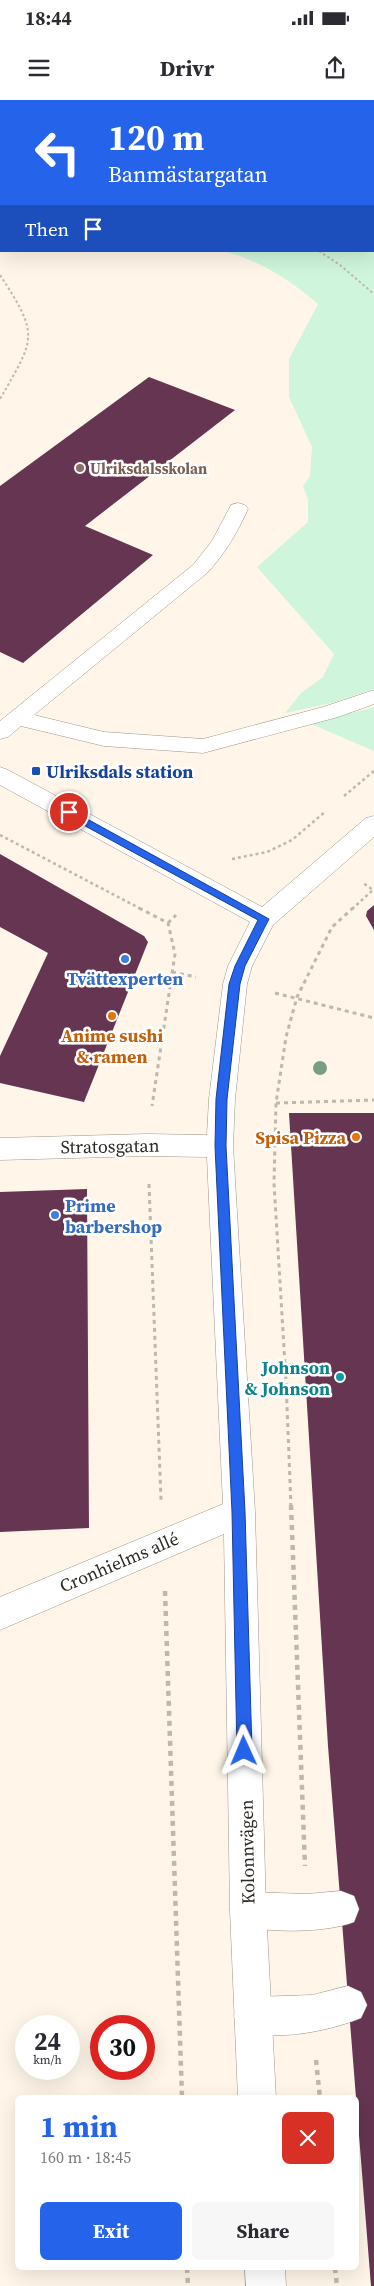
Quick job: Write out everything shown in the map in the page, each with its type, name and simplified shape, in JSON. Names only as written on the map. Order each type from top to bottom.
[{"type":"street","points":[[0,732],[200,569],[225,538],[238,509]]},
{"type":"street","points":[[17,718],[104,739],[203,746],[330,712],[374,696]]},
{"type":"street","points":[[0,776],[264,919]]},
{"type":"street","name":"Kolonnvägen","points":[[257,2095],[248,1910],[239,1512],[220,1146],[222,1099],[234,984],[240,966],[264,919],[374,824]]},
{"type":"street","name":"Stratosgatan","points":[[0,1149],[147,1144],[220,1146]]},
{"type":"street","name":"Cronhielms allé","points":[[0,1614],[69,1582],[239,1512]]},
{"type":"street","points":[[248,1910],[324,1910]]},
{"type":"street","points":[[253,2016],[312,2014],[348,2004]]},
{"type":"street","points":[[265,2270],[266,2286]]},
{"type":"path","points":[[320,252],[340,265],[374,294]]},
{"type":"path","points":[[0,275],[16,300],[30,332],[24,357],[0,399]]},
{"type":"path","points":[[344,796],[374,771]]},
{"type":"path","points":[[234,858],[268,852],[292,840],[329,809]]},
{"type":"path","points":[[0,835],[168,923],[175,954],[147,1144],[164,1543],[182,2095]]},
{"type":"path","points":[[324,1910],[286,1381],[274,1183],[276,1103],[286,1038],[297,997],[332,927],[373,890]]},
{"type":"path","points":[[297,997],[374,1018]]},
{"type":"path","points":[[276,1103],[374,1100]]},
{"type":"path","points":[[312,2014],[320,2095]]},
{"type":"path","points":[[187,2270],[188,2286]]},
{"type":"path","points":[[336,2270],[337,2286]]},
{"type":"green space","points":[[225,252],[374,252],[374,689],[332,703],[285,713],[301,693],[323,677],[334,654],[257,567],[308,522],[308,500],[303,486],[310,476],[312,447],[289,397],[289,359],[318,304],[273,272],[248,259]]},
{"type":"green space","points":[[374,707],[374,751],[309,723],[372,708]]},
{"type":"building","points":[[149,377],[235,410],[85,526],[153,555],[23,663],[0,652],[0,486]]},
{"type":"building","points":[[0,854],[144,936],[148,942],[84,1102],[0,1083],[0,1056],[48,953],[0,927]]},
{"type":"building","points":[[374,905],[374,930],[366,916],[367,911]]},
{"type":"building","name":"Johnson & Johnson","points":[[289,1113],[374,1113],[374,2286],[371,2286],[359,2135],[359,2095],[356,2095],[328,1746]]},
{"type":"building","points":[[87,1189],[89,1528],[0,1532],[0,1192]]},
{"type":"place","name":"Ulriksdalsskolan","points":[[80,468]]},
{"type":"place","name":"Ulriksdals station","points":[[36,771]]},
{"type":"place","name":"Tvättexperten","points":[[125,959]]},
{"type":"place","name":"Anime sushi & ramen","points":[[112,1016]]},
{"type":"place","name":"Spisa Pizza","points":[[356,1137]]},
{"type":"place","name":"Prime barbershop","points":[[55,1215]]},
{"type":"place","name":"Johnson & Johnson","points":[[340,1377]]},
{"type":"route","points":[[69,812],[264,919],[240,966],[234,984],[222,1099],[220,1146],[239,1512],[244,1751]]}]
